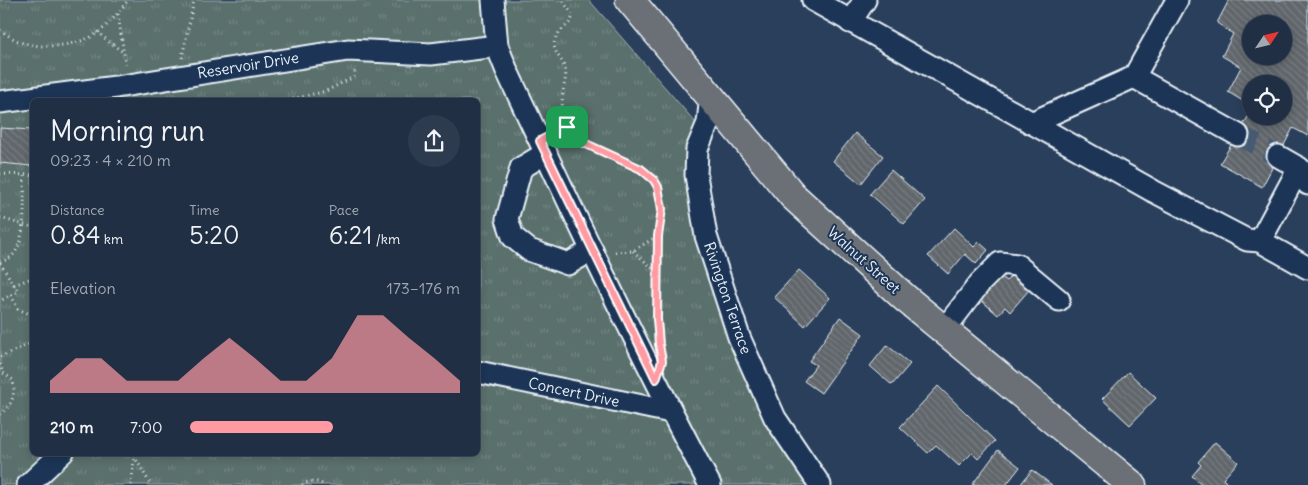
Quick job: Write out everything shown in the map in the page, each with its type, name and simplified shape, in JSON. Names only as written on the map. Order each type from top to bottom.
[{"type":"main road","name":"Walnut Street","points":[[630,0],[792,196],[905,298],[1132,485]]},
{"type":"street","points":[[493,0],[497,46],[594,255],[671,412],[710,485]]},
{"type":"street","points":[[850,22],[865,0]]},
{"type":"street","points":[[1031,123],[1134,77],[1177,0]]},
{"type":"street","points":[[819,2],[850,22],[950,76],[1153,191],[1247,240],[1260,241],[1308,268]]},
{"type":"street","name":"Reservoir Drive","points":[[0,102],[348,50],[431,54],[497,46]]},
{"type":"street","points":[[1134,77],[1238,134]]},
{"type":"street","name":"Rivington Terrace","points":[[710,96],[708,123],[697,149],[696,166],[700,208],[706,236],[739,337],[775,418],[820,485]]},
{"type":"street","points":[[543,147],[521,168],[507,219],[513,237],[529,250],[568,264],[594,255]]},
{"type":"street","points":[[1260,241],[1304,176],[1278,156]]},
{"type":"street","points":[[944,330],[980,283],[1000,263],[1017,265],[1059,300]]},
{"type":"street","name":"Concert Drive","points":[[480,372],[671,412]]},
{"type":"street","points":[[28,485],[60,456]]},
{"type":"path","points":[[0,30],[23,43],[45,46],[67,44],[93,36],[114,19],[128,0]]},
{"type":"path","points":[[179,76],[194,0]]},
{"type":"path","points":[[562,0],[573,15],[572,20],[555,38],[554,43],[566,69],[562,101],[563,116],[567,127],[584,143],[641,169],[654,180],[660,194],[662,209],[658,236],[657,319],[659,344]]},
{"type":"path","points":[[118,13],[129,84]]},
{"type":"path","points":[[97,32],[124,54]]},
{"type":"path","points":[[298,98],[326,92],[354,77],[359,50]]},
{"type":"path","points":[[543,147],[567,127]]},
{"type":"path","points":[[0,174],[30,175]]},
{"type":"path","points":[[0,301],[18,291],[0,263],[12,257],[19,247],[23,224],[24,175]]},
{"type":"path","points":[[0,218],[30,226]]},
{"type":"path","points":[[594,255],[633,251],[658,236]]},
{"type":"path","points":[[633,251],[658,272]]},
{"type":"path","points":[[14,284],[30,279]]},
{"type":"path","points":[[11,295],[18,309],[30,314]]},
{"type":"path","points":[[0,357],[30,344]]},
{"type":"path","points":[[0,364],[3,373],[13,380],[14,390],[13,400],[7,409],[0,414]]},
{"type":"path","points":[[130,485],[134,456]]},
{"type":"path","points":[[135,456],[151,485]]},
{"type":"path","points":[[302,485],[308,481],[324,485]]},
{"type":"green space","points":[[0,0],[589,0],[696,123],[688,157],[709,273],[812,485],[0,485]]},
{"type":"building","points":[[1229,0],[1308,0],[1308,136],[1293,128],[1262,187],[1220,163],[1243,125],[1292,125],[1292,75],[1242,75],[1242,101],[1228,92],[1241,67],[1222,56],[1233,34],[1217,23]]},
{"type":"building","points":[[0,128],[30,130],[30,166],[0,163]]},
{"type":"building","points":[[855,133],[883,156],[861,184],[833,161]]},
{"type":"building","points":[[891,170],[925,200],[904,224],[870,194]]},
{"type":"building","points":[[954,228],[974,247],[979,242],[988,250],[976,264],[965,254],[948,274],[928,256]]},
{"type":"building","points":[[799,270],[830,298],[805,326],[774,297]]},
{"type":"building","points":[[994,271],[1006,281],[1012,275],[1029,290],[1010,312],[1005,307],[998,315],[974,294]]},
{"type":"building","points":[[840,317],[863,334],[821,393],[804,381],[816,365],[809,361]]},
{"type":"building","points":[[887,345],[910,364],[892,385],[870,366]]},
{"type":"building","points":[[1128,372],[1156,398],[1130,425],[1102,399]]},
{"type":"building","points":[[938,386],[995,441],[978,459],[972,453],[959,466],[936,445],[928,453],[900,427]]},
{"type":"building","points":[[1215,442],[1238,462],[1223,479],[1229,485],[1203,485],[1192,476],[1201,465],[1198,462]]},
{"type":"building","points":[[998,450],[1020,467],[1006,485],[972,485]]},
{"type":"building","points":[[1032,470],[1052,485],[1020,485]]},
{"type":"tunnel","points":[[1238,135],[1278,156]]},
{"type":"route","points":[[567,127],[584,143],[596,150],[641,169],[654,180],[658,187],[662,209],[658,236],[657,319],[662,361],[656,379],[540,141],[567,127]]}]
